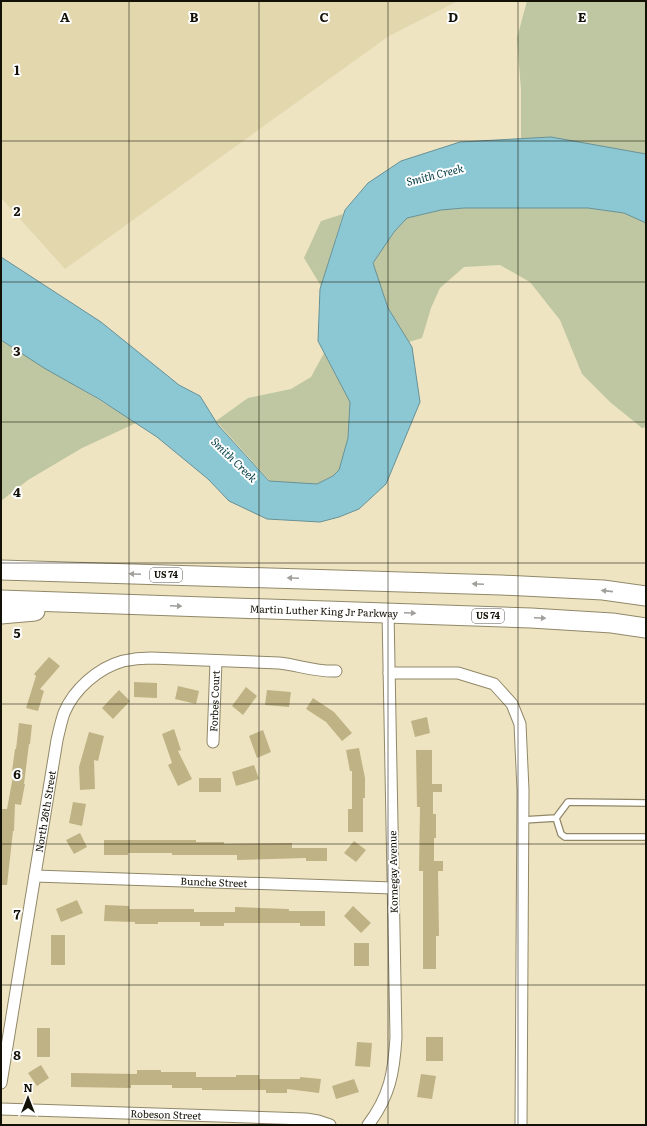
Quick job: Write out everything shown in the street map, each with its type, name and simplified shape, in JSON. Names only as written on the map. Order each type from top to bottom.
[{"type":"highway","name":"US 74","points":[[1,570],[501,585],[603,590],[646,596]]},
{"type":"highway","name":"Martin Luther King Jr Parkway","points":[[1,600],[388,612],[572,620],[612,623],[646,628]]},
{"type":"highway","points":[[1,614],[109,604]]},
{"type":"street","name":"Kornegay Avenue","points":[[368,1125],[376,1115],[385,1097],[395,1064],[396,1037],[388,612]]},
{"type":"street","name":"North 26th Street","points":[[1,1083],[60,725],[72,698],[81,687],[94,676],[121,662],[134,659],[151,658],[216,661]]},
{"type":"street","points":[[216,661],[295,664],[319,670],[336,671]]},
{"type":"street","name":"Forbes Court","points":[[213,742],[216,661]]},
{"type":"street","points":[[389,673],[458,673],[494,684],[512,704],[520,724],[523,820],[521,1125]]},
{"type":"street","name":"Bunche Street","points":[[35,876],[393,888]]},
{"type":"street","name":"Robeson Street","points":[[1,1109],[306,1119],[330,1125]]},
{"type":"lane","points":[[523,820],[556,818],[568,802],[646,803]]},
{"type":"lane","points":[[556,818],[561,834],[565,837],[646,837]]},
{"type":"shaded area","points":[[1,1],[458,1],[389,36],[65,269],[1,198]]},
{"type":"green space","points":[[527,1],[646,1],[646,154],[551,137],[521,139],[521,90],[517,38]]},
{"type":"green space","points":[[464,208],[588,208],[624,213],[646,223],[646,427],[642,428],[610,402],[582,374],[560,320],[530,282],[500,265],[464,267],[440,288],[431,308],[422,338],[409,342],[388,308],[373,263],[394,232],[407,218],[441,210]]},
{"type":"green space","points":[[343,214],[321,286],[304,258],[321,221]]},
{"type":"green space","points":[[1,340],[136,423],[82,448],[28,480],[1,501]]},
{"type":"green space","points":[[324,353],[350,402],[348,438],[339,470],[333,476],[317,484],[270,481],[216,421],[248,398],[291,389],[311,377]]},
{"type":"water","name":"Smith Creek","points":[[551,137],[646,154],[646,223],[624,213],[588,208],[464,208],[441,210],[407,218],[394,232],[373,263],[388,308],[412,347],[420,402],[386,484],[359,509],[339,517],[320,522],[267,519],[229,501],[208,479],[157,437],[99,399],[44,368],[1,340],[1,257],[101,322],[179,385],[200,396],[218,425],[269,481],[317,484],[333,476],[339,470],[348,438],[350,402],[318,341],[320,289],[345,210],[368,183],[401,161],[460,142]]},
{"type":"building","points":[[49,657],[60,666],[40,689],[44,691],[38,711],[26,708],[36,676],[34,674]]},
{"type":"building","points":[[134,682],[157,683],[157,698],[134,697]]},
{"type":"building","points":[[178,686],[199,691],[196,704],[175,699]]},
{"type":"building","points":[[246,687],[257,696],[243,715],[232,706]]},
{"type":"building","points":[[119,690],[130,701],[113,719],[102,708]]},
{"type":"building","points":[[267,690],[291,692],[289,707],[265,705]]},
{"type":"building","points":[[313,698],[334,712],[352,733],[342,741],[326,722],[306,709]]},
{"type":"building","points":[[427,717],[430,733],[415,737],[411,721]]},
{"type":"building","points":[[19,723],[32,725],[30,744],[21,805],[15,804],[14,831],[7,885],[1,885],[2,809],[7,809],[14,771],[12,771]]},
{"type":"building","points":[[174,729],[181,750],[178,751],[192,779],[178,786],[168,765],[172,763],[162,734]]},
{"type":"building","points":[[263,730],[271,752],[257,758],[249,736]]},
{"type":"building","points":[[89,732],[104,736],[98,761],[94,760],[95,789],[80,790],[79,767]]},
{"type":"building","points":[[359,748],[365,778],[365,798],[363,798],[363,832],[348,832],[348,809],[352,809],[352,771],[350,771],[346,750]]},
{"type":"building","points":[[416,750],[432,750],[432,784],[442,784],[442,792],[433,792],[433,814],[436,814],[434,861],[443,861],[443,871],[438,871],[439,936],[436,936],[436,969],[423,969],[423,871],[419,871],[420,807],[417,807]]},
{"type":"building","points":[[254,765],[259,779],[236,786],[232,772]]},
{"type":"building","points":[[199,778],[221,778],[221,792],[199,792]]},
{"type":"building","points":[[73,802],[86,804],[82,826],[69,823]]},
{"type":"building","points":[[80,833],[87,847],[74,854],[66,840]]},
{"type":"building","points":[[104,840],[196,840],[196,842],[224,842],[224,844],[292,843],[292,848],[327,848],[327,861],[306,861],[306,858],[237,860],[237,855],[172,855],[172,853],[128,853],[128,855],[104,855]]},
{"type":"building","points":[[354,841],[366,850],[356,862],[344,853]]},
{"type":"building","points":[[77,900],[83,913],[61,922],[56,909]]},
{"type":"building","points":[[105,905],[129,906],[129,909],[194,909],[194,912],[235,912],[235,907],[289,909],[289,911],[325,911],[325,926],[300,926],[300,923],[224,923],[224,926],[200,926],[200,922],[158,922],[158,924],[135,924],[135,922],[104,921]]},
{"type":"building","points":[[353,906],[371,923],[361,933],[344,916]]},
{"type":"building","points":[[51,935],[65,935],[65,965],[51,965]]},
{"type":"building","points":[[354,943],[369,943],[369,966],[354,966]]},
{"type":"building","points":[[37,1028],[50,1028],[50,1057],[37,1057]]},
{"type":"building","points":[[426,1037],[443,1037],[443,1061],[426,1061]]},
{"type":"building","points":[[357,1042],[372,1043],[370,1067],[355,1066]]},
{"type":"building","points":[[41,1065],[49,1078],[37,1086],[28,1073]]},
{"type":"building","points":[[137,1070],[196,1072],[196,1077],[236,1077],[236,1075],[259,1075],[259,1079],[300,1079],[300,1077],[321,1079],[319,1093],[287,1089],[287,1093],[266,1093],[266,1090],[202,1090],[202,1088],[172,1088],[172,1085],[131,1085],[131,1088],[71,1087],[71,1073],[137,1074]]},
{"type":"building","points":[[421,1074],[436,1076],[432,1099],[417,1097]]},
{"type":"building","points":[[354,1079],[359,1092],[336,1099],[332,1086]]}]
